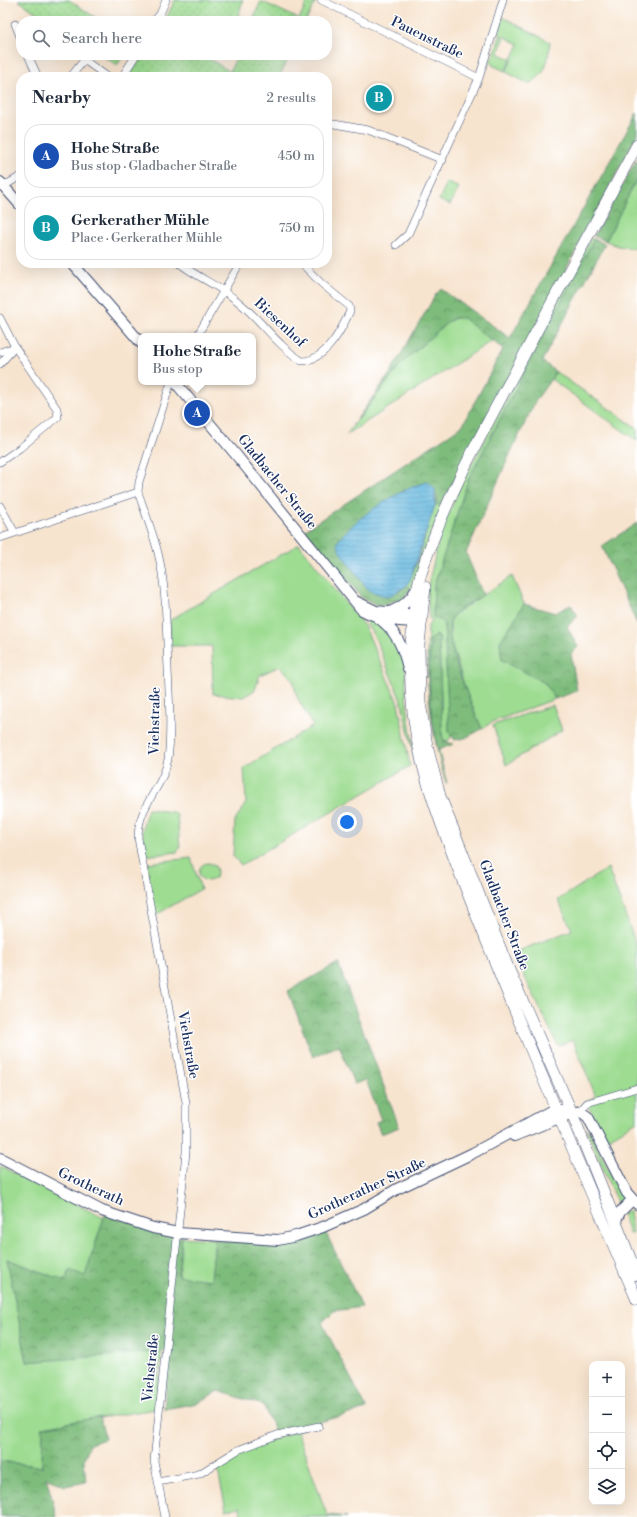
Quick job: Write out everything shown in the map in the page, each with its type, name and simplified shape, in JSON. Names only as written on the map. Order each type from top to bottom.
[{"type":"main road","points":[[416,618],[418,586],[436,534],[468,460],[637,145]]},
{"type":"main road","points":[[416,618],[436,534]]},
{"type":"main road","name":"Gladbacher Straße","points":[[416,618],[409,673],[410,699],[417,747],[426,782],[491,955],[637,1300]]},
{"type":"main road","name":"Gladbacher Straße","points":[[416,618],[419,645],[420,703],[427,746],[440,796],[509,970],[576,1112],[615,1222],[637,1275]]},
{"type":"street","points":[[158,16],[166,0]]},
{"type":"street","name":"Pauenstraße","points":[[321,0],[479,78]]},
{"type":"street","points":[[396,245],[408,234],[443,160],[479,78],[503,0]]},
{"type":"street","points":[[30,60],[36,72]]},
{"type":"street","points":[[75,72],[84,60],[101,72]]},
{"type":"street","points":[[125,72],[133,60]]},
{"type":"street","points":[[334,124],[356,127],[372,132],[443,160]]},
{"type":"street","points":[[1,184],[9,183],[16,179]]},
{"type":"street","points":[[1,184],[16,200]]},
{"type":"street","points":[[76,268],[138,340]]},
{"type":"street","points":[[187,268],[223,292]]},
{"type":"street","points":[[199,333],[237,268]]},
{"type":"street","name":"Biesenhof","points":[[223,292],[236,300],[296,357],[302,361],[313,359],[321,355],[336,336],[350,311],[349,306],[322,284],[306,268]]},
{"type":"street","points":[[0,318],[15,347],[57,409],[58,417],[0,462]]},
{"type":"street","points":[[0,352],[15,347]]},
{"type":"street","points":[[0,364],[15,347]]},
{"type":"street","points":[[0,538],[138,492],[139,482],[170,385]]},
{"type":"street","name":"Gladbacher Straße","points":[[178,385],[362,610],[374,615],[386,623],[396,634],[402,646],[409,673]]},
{"type":"street","name":"Viehstraße","points":[[138,492],[158,554],[166,620],[169,740],[167,761],[163,774],[142,812],[138,824],[138,838],[186,1103],[186,1152],[176,1232],[154,1462],[165,1517]]},
{"type":"street","points":[[0,506],[15,533]]},
{"type":"street","points":[[392,611],[399,609],[410,600],[418,586]]},
{"type":"street","name":"Gladbacher Straße","points":[[355,602],[376,611],[392,611],[416,618]]},
{"type":"street","points":[[374,615],[416,618]]},
{"type":"street","points":[[615,1222],[620,1212],[634,1202],[588,1117],[576,1112],[587,1103],[637,1088]]},
{"type":"street","name":"Grotherather Straße","points":[[176,1232],[262,1240],[278,1240],[296,1236],[364,1209],[398,1189],[557,1113],[576,1112]]},
{"type":"street","name":"Grotherath","points":[[0,1158],[102,1210],[140,1223],[176,1232]]},
{"type":"street","points":[[158,1482],[199,1474],[238,1450],[277,1435],[319,1426]]},
{"type":"green space","points":[[18,0],[69,0],[93,16],[41,16]]},
{"type":"green space","points":[[175,0],[243,0],[238,16],[167,16]]},
{"type":"green space","points":[[308,0],[315,3],[308,16],[300,16]]},
{"type":"green space","points":[[261,1],[293,16],[254,16]]},
{"type":"green space","points":[[503,17],[550,42],[546,67],[540,76],[529,84],[506,72],[519,44],[499,34]]},
{"type":"green space","points":[[500,36],[504,39],[498,53],[511,59],[505,71],[489,62],[494,55]]},
{"type":"green space","points":[[109,60],[120,60],[117,65]]},
{"type":"green space","points":[[139,60],[211,60],[231,72],[130,72]]},
{"type":"green space","points":[[235,60],[288,60],[282,72],[230,71]]},
{"type":"green space","points":[[637,113],[637,135],[442,504],[435,505],[437,496],[402,492],[359,520],[398,592],[406,586],[411,588],[406,594],[386,605],[377,605],[362,598],[305,530],[462,426],[503,349],[463,318],[454,318],[403,362],[352,426],[389,375],[436,294],[441,289],[510,338]]},
{"type":"green space","points":[[637,159],[637,178],[606,241],[594,236]]},
{"type":"green space","points":[[637,178],[637,249],[618,246],[606,241]]},
{"type":"green space","points":[[447,182],[459,188],[450,205],[439,200]]},
{"type":"green space","points":[[591,238],[594,239],[468,480],[434,585],[433,617],[440,620],[444,624],[451,737],[448,741],[443,740],[442,734],[439,636],[436,635],[430,640],[430,695],[434,729],[446,783],[432,725],[427,666],[428,626],[432,620],[429,618],[427,589],[441,531],[461,485]]},
{"type":"green space","points":[[594,239],[605,244],[542,361],[556,372],[536,400],[466,553],[483,595],[455,613],[450,625],[450,638],[465,689],[482,729],[465,738],[455,740],[449,732],[444,624],[440,620],[433,617],[434,585],[468,480]]},
{"type":"green space","points":[[458,317],[463,318],[493,340],[346,435],[403,362],[449,321]]},
{"type":"green space","points":[[556,372],[637,428],[637,441],[551,379]]},
{"type":"green space","points":[[442,504],[411,588],[406,586],[419,557],[431,515],[435,505]]},
{"type":"green space","points":[[637,523],[637,624],[602,546]]},
{"type":"green space","points":[[299,544],[365,627],[398,703],[410,766],[241,865],[233,856],[235,821],[246,803],[244,768],[313,726],[297,697],[293,680],[280,666],[260,675],[255,690],[243,697],[213,694],[212,646],[170,646],[170,620]]},
{"type":"green space","points":[[512,576],[524,604],[500,642],[502,660],[545,683],[555,699],[492,722],[482,729],[467,694],[450,640],[450,624],[453,615]]},
{"type":"green space","points":[[411,588],[403,601],[398,600],[393,602],[406,594]]},
{"type":"green space","points":[[524,604],[555,613],[571,605],[578,616],[567,627],[578,647],[571,654],[577,691],[555,699],[545,683],[502,660],[500,642]]},
{"type":"green space","points":[[362,615],[376,622],[388,632],[398,645],[404,660],[407,703],[415,761],[402,703],[376,640]]},
{"type":"green space","points":[[436,635],[439,636],[442,734],[444,741],[453,744],[438,750],[431,710],[429,670],[430,640]]},
{"type":"green space","points":[[553,705],[562,730],[506,765],[493,725]]},
{"type":"green space","points":[[148,809],[173,812],[177,815],[180,848],[177,852],[145,856],[142,832]]},
{"type":"green space","points":[[191,858],[201,889],[154,916],[147,863]]},
{"type":"green space","points":[[204,863],[212,863],[217,868],[215,879],[212,881],[204,881],[199,876],[199,868]]},
{"type":"green space","points":[[608,868],[637,947],[637,1121],[607,1139],[585,1101],[596,1097],[573,1040],[558,1046],[513,953],[572,930],[558,900]]},
{"type":"green space","points":[[338,963],[399,1127],[381,1134],[376,1122],[381,1120],[366,1080],[354,1084],[339,1045],[313,1057],[288,991]]},
{"type":"green space","points":[[586,1129],[590,1132],[621,1195],[625,1199],[619,1207]]},
{"type":"green space","points":[[0,1166],[104,1218],[85,1276],[65,1281],[7,1259],[27,1362],[162,1350],[156,1409],[43,1427],[42,1467],[0,1461]]},
{"type":"green space","points":[[630,1210],[632,1234],[629,1234],[623,1216],[624,1213]]},
{"type":"green space","points":[[105,1214],[182,1237],[178,1276],[211,1280],[215,1239],[271,1244],[324,1229],[362,1307],[334,1311],[322,1323],[367,1409],[320,1422],[297,1431],[275,1432],[263,1405],[218,1391],[198,1403],[164,1409],[169,1351],[27,1362],[7,1259],[65,1281],[70,1270],[85,1276]]},
{"type":"green space","points":[[182,1237],[215,1239],[211,1280],[178,1277]]},
{"type":"green space","points":[[100,1417],[105,1439],[90,1444],[84,1459],[86,1482],[65,1486],[46,1477],[57,1517],[0,1517],[0,1461],[42,1467],[43,1427]]},
{"type":"green space","points":[[297,1431],[327,1515],[347,1517],[241,1517],[240,1507],[226,1510],[217,1466],[245,1449]]},
{"type":"water","points":[[428,482],[435,489],[435,505],[410,580],[406,586],[388,597],[370,591],[340,552],[337,543],[343,534],[364,515],[391,498],[417,485]]},
{"type":"place","name":"Gerkerather Mühle","points":[[379,98]]},
{"type":"place","name":"Hohe Straße","points":[[197,413]]}]
